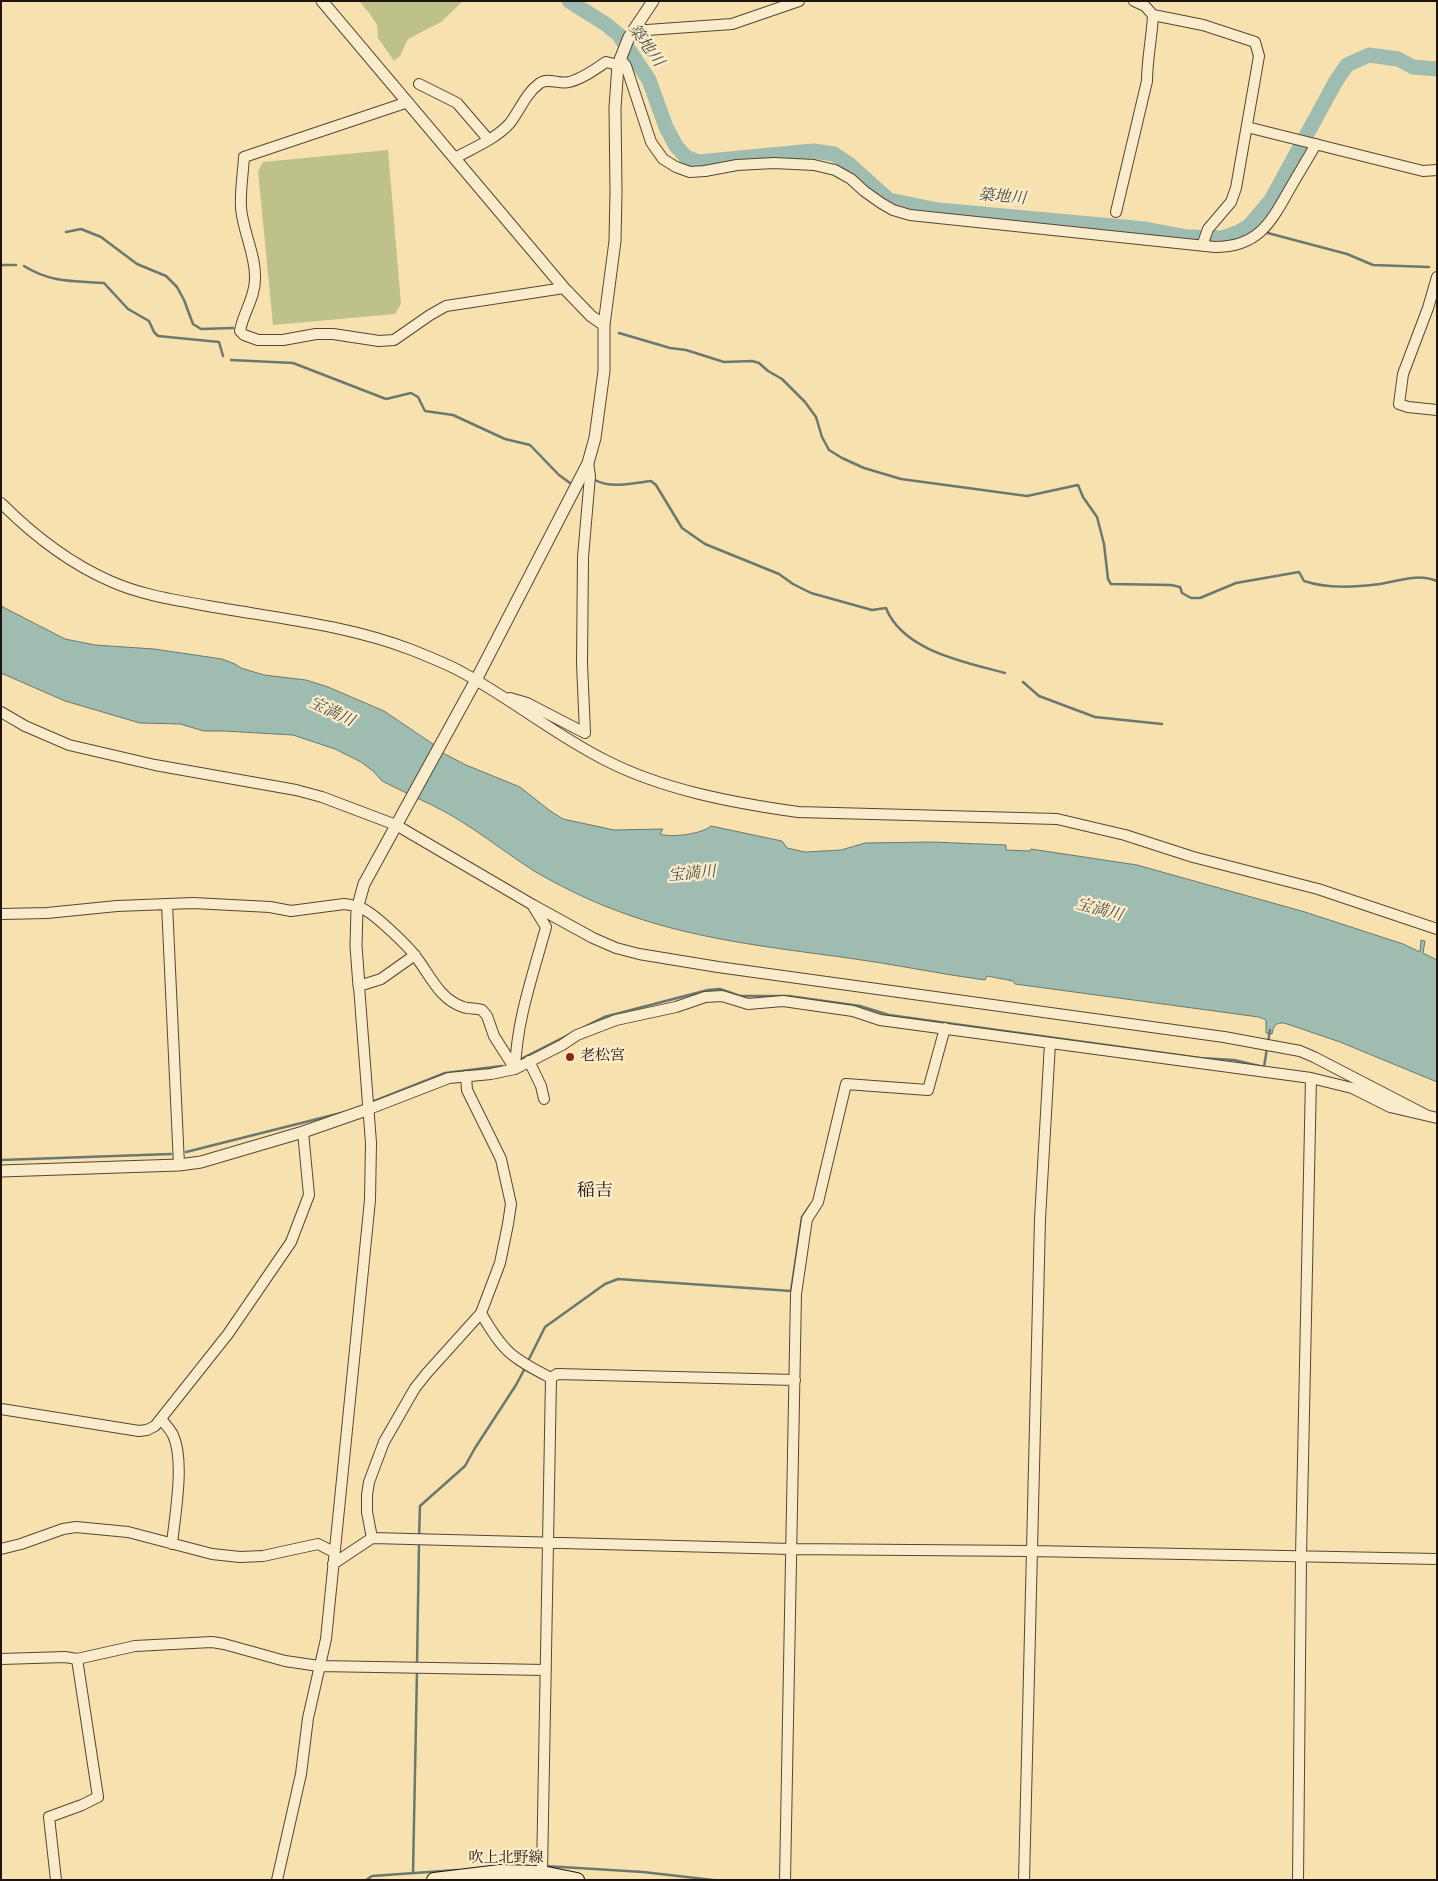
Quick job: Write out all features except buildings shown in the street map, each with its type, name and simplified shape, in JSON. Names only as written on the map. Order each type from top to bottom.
[{"type":"main road","name":"吹上北野線","points":[[434,1880],[500,1872],[542,1873],[570,1879]]},
{"type":"street","points":[[322,1],[564,288],[591,316],[604,325]]},
{"type":"street","points":[[277,1880],[301,1774],[308,1718],[326,1639],[370,1200],[371,1144],[356,946],[357,909],[364,884],[474,684],[588,463],[595,438],[604,371],[604,325],[614,241],[616,192],[615,108],[620,59],[633,31],[653,1]]},
{"type":"street","points":[[633,31],[732,24],[799,1]]},
{"type":"street","points":[[1116,212],[1147,82],[1147,64],[1153,15],[1145,3],[1134,1]]},
{"type":"street","points":[[1153,15],[1203,25],[1255,42],[1260,56],[1236,188],[1231,202],[1208,229],[1203,243]]},
{"type":"street","points":[[455,158],[488,139],[508,124],[528,96],[540,84],[549,80],[561,84],[576,81],[606,62],[620,59]]},
{"type":"street","points":[[620,59],[626,66],[651,142],[663,159],[676,166],[690,172],[737,165],[774,163],[814,165],[835,170],[851,179],[864,192],[881,204],[910,215],[1228,247],[1247,242],[1258,235],[1271,221],[1315,144]]},
{"type":"street","points":[[419,84],[457,104],[488,139]]},
{"type":"street","points":[[408,102],[244,157],[241,209],[256,278],[251,302],[241,325],[240,331],[244,336],[258,340],[283,340],[316,334],[333,334],[379,341],[394,340],[446,306],[564,288]]},
{"type":"street","points":[[1247,126],[1423,171],[1437,170]]},
{"type":"street","points":[[1437,277],[1428,308],[1403,374],[1399,404],[1408,407],[1437,410]]},
{"type":"street","points":[[1,503],[56,550],[84,568],[112,582],[172,600],[367,635],[455,668],[474,684],[500,695],[527,703],[585,733],[582,663],[583,557],[590,476],[588,463]]},
{"type":"street","points":[[500,695],[567,739],[617,766],[654,780],[702,794],[756,806],[798,812],[1057,819],[1125,835],[1193,857],[1318,889],[1437,929]]},
{"type":"street","points":[[1,712],[25,726],[69,745],[155,765],[296,790],[322,797],[396,825],[571,927],[616,948],[639,954],[1224,1037],[1292,1049],[1314,1057],[1426,1115]]},
{"type":"street","points":[[1,914],[47,913],[117,906],[194,903],[270,907],[291,911],[344,904],[351,905]]},
{"type":"street","points":[[167,904],[179,1166]]},
{"type":"street","points":[[515,1069],[516,1043],[520,1020],[546,927],[532,905]]},
{"type":"street","points":[[361,908],[380,920],[415,955],[434,984],[448,998],[463,1008],[482,1010],[487,1016],[494,1036],[515,1069]]},
{"type":"street","points":[[546,927],[571,927]]},
{"type":"street","points":[[359,986],[381,979],[415,955]]},
{"type":"street","points":[[1,1171],[179,1166],[201,1162],[303,1132],[450,1078],[490,1074],[515,1069],[562,1045],[577,1035],[616,1020],[676,1007],[705,997],[722,996],[748,1004],[783,1001],[853,1011],[880,1020],[1310,1078],[1352,1088],[1390,1107],[1437,1118]]},
{"type":"street","points":[[785,1880],[796,1294],[807,1219],[818,1202],[846,1084],[928,1090],[945,1028]]},
{"type":"street","points":[[1024,1880],[1040,1219],[1050,1043]]},
{"type":"street","points":[[529,1061],[541,1086],[544,1099]]},
{"type":"street","points":[[372,1538],[367,1512],[367,1495],[369,1482],[384,1442],[415,1388],[426,1373],[481,1313],[500,1263],[510,1204],[501,1158],[467,1090],[466,1076]]},
{"type":"street","points":[[1298,1880],[1301,1556],[1310,1078]]},
{"type":"street","points":[[1,1409],[139,1431],[155,1426],[228,1334],[291,1242],[309,1195],[303,1132]]},
{"type":"street","points":[[481,1313],[494,1336],[511,1356],[551,1378]]},
{"type":"street","points":[[551,1378],[557,1374],[795,1380]]},
{"type":"street","points":[[542,1873],[551,1378]]},
{"type":"street","points":[[161,1419],[172,1434],[177,1449],[179,1467],[172,1544]]},
{"type":"street","points":[[1,1549],[21,1544],[57,1530],[76,1527],[128,1532],[212,1554],[240,1557],[264,1556],[318,1544],[334,1552]]},
{"type":"street","points":[[333,1564],[372,1538],[548,1541],[790,1549],[1031,1551],[1437,1559]]},
{"type":"street","points":[[1,1658],[65,1657],[77,1659],[134,1646],[212,1642],[285,1661],[319,1666],[546,1670]]},
{"type":"street","points":[[56,1880],[49,1818],[82,1805],[98,1796],[77,1659]]},
{"type":"green space","points":[[359,1],[463,1],[441,22],[408,39],[400,56],[394,61],[378,38],[377,25]]},
{"type":"green space","points":[[388,150],[401,304],[395,314],[273,325],[258,171],[263,162]]},
{"type":"water","name":"宝満川","points":[[1,606],[65,639],[95,645],[154,649],[222,659],[241,668],[264,675],[306,680],[328,687],[384,711],[433,744],[441,752],[466,765],[520,787],[563,819],[614,830],[663,829],[660,834],[671,836],[694,833],[711,826],[782,841],[787,848],[805,852],[841,850],[865,843],[932,842],[1006,845],[1006,850],[1030,851],[1031,849],[1137,865],[1305,912],[1403,944],[1420,952],[1421,940],[1425,941],[1423,953],[1437,960],[1437,1082],[1340,1042],[1284,1023],[1275,1025],[1272,1034],[1266,1033],[1266,1020],[1259,1017],[1015,984],[1013,981],[987,976],[985,980],[968,978],[865,960],[759,946],[701,935],[643,920],[595,902],[544,877],[459,820],[431,804],[382,781],[361,762],[335,749],[293,735],[204,731],[180,724],[140,723],[65,701],[1,673]]},
{"type":"waterway","name":"築地川","points":[[569,1],[607,25],[619,35],[649,80],[666,127],[676,146],[686,157],[698,162],[813,151],[834,154],[849,164],[889,200],[938,210],[1145,229],[1188,237],[1222,238],[1249,226],[1271,200],[1336,81],[1347,65],[1369,55],[1398,59],[1413,67],[1437,69]]},
{"type":"waterway","points":[[66,232],[81,229],[101,237],[137,264],[166,276],[177,287],[193,324],[201,329],[233,328]]},
{"type":"waterway","name":"築地川","points":[[1239,232],[1253,232]]},
{"type":"waterway","points":[[1264,232],[1347,254],[1373,265],[1429,267]]},
{"type":"waterway","points":[[1,265],[16,265]]},
{"type":"waterway","points":[[24,266],[34,272],[53,278],[104,283],[128,309],[149,321],[158,336],[219,342],[223,356]]},
{"type":"waterway","points":[[619,333],[724,362],[752,361],[759,363],[782,379],[805,402],[816,417],[822,437],[829,450],[864,468],[901,479],[1027,496],[1078,485],[1083,497],[1097,517],[1104,544],[1108,579],[1111,584],[1171,585],[1180,587],[1182,593],[1191,598],[1200,598],[1236,583],[1299,572],[1304,581],[1332,586],[1371,585],[1408,578],[1437,581]]},
{"type":"waterway","points":[[231,360],[293,363],[386,399],[411,393],[418,397],[425,411],[453,415],[505,439],[530,445],[559,475],[570,483]]},
{"type":"waterway","points":[[595,480],[615,485],[651,481],[656,485],[682,528],[705,544],[779,574],[811,593],[872,610],[886,608],[894,623],[906,635],[921,645],[954,659],[1005,673]]},
{"type":"waterway","points":[[1023,682],[1039,696],[1095,717],[1162,724]]},
{"type":"waterway","points":[[578,1030],[604,1017],[708,990],[720,989],[740,996],[789,996],[860,1006],[889,1015],[1200,1058],[1234,1060],[1264,1067],[1267,1048]]},
{"type":"waterway","points":[[1268,1042],[1270,1030]]},
{"type":"waterway","points":[[521,1059],[570,1034]]},
{"type":"waterway","points":[[372,1102],[445,1073],[502,1066]]},
{"type":"waterway","points":[[186,1152],[341,1113]]},
{"type":"waterway","points":[[1,1160],[171,1154]]},
{"type":"waterway","points":[[527,1363],[545,1327],[605,1284],[618,1279],[791,1291],[802,1217],[811,1204]]},
{"type":"waterway","points":[[419,1538],[420,1506],[465,1466],[525,1368]]},
{"type":"waterway","points":[[417,1665],[419,1543]]},
{"type":"waterway","points":[[413,1873],[417,1671]]},
{"type":"waterway","points":[[545,1866],[643,1872],[713,1880]]},
{"type":"waterway","points":[[366,1880],[372,1876],[457,1870]]},
{"type":"place","name":"老松宮","points":[[570,1057]]},
{"type":"district","name":"稲吉","points":[[595,1192]]}]
